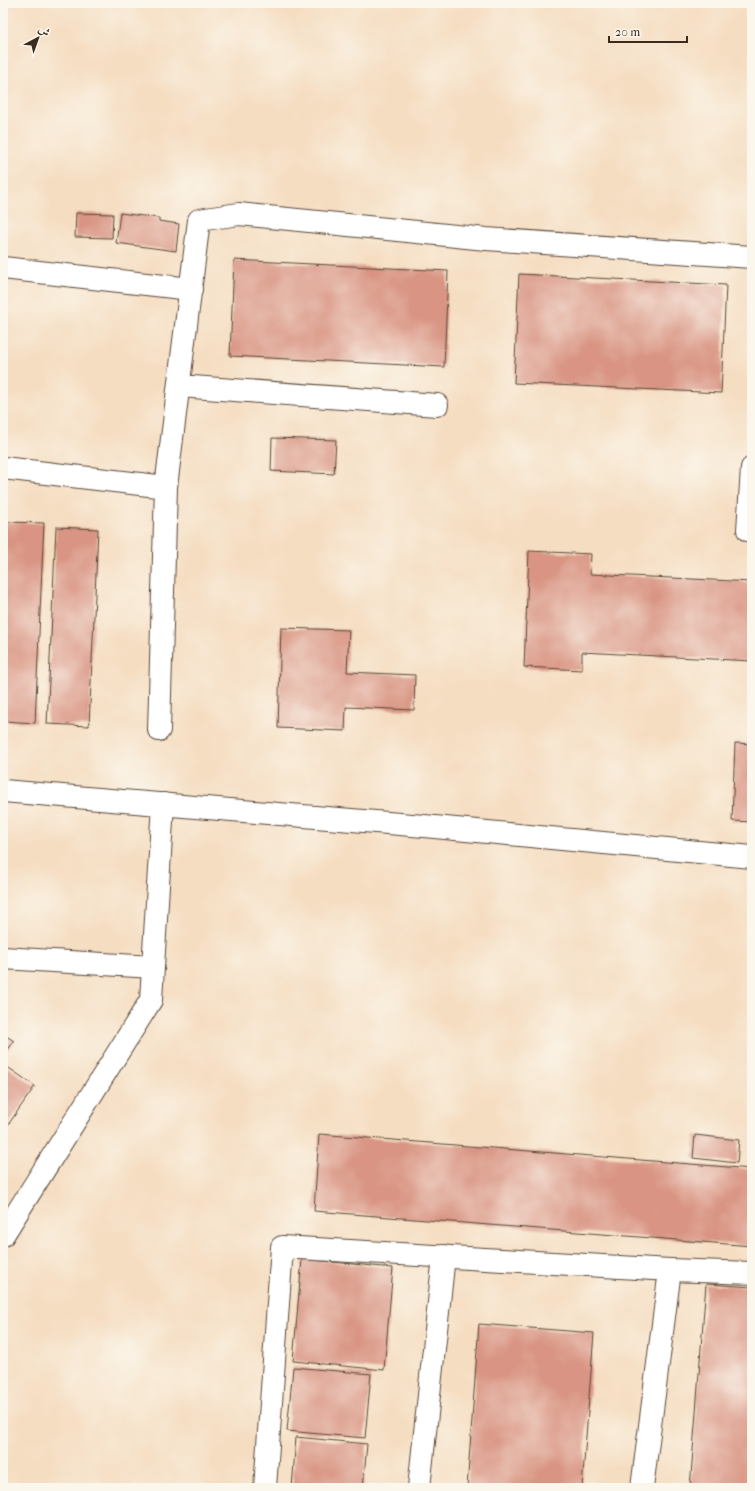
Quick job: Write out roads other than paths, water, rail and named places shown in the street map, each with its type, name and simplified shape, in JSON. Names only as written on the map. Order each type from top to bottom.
[{"type":"street","points":[[159,730],[166,487],[199,220],[239,214],[486,239],[752,256]]},
{"type":"street","points":[[3,268],[191,289]]},
{"type":"street","points":[[179,386],[437,405]]},
{"type":"street","points":[[3,468],[166,487]]},
{"type":"street","points":[[748,530],[752,468]]},
{"type":"street","points":[[3,791],[432,826],[752,857]]},
{"type":"street","points":[[3,1236],[152,1000],[163,804]]},
{"type":"street","points":[[3,958],[153,967]]},
{"type":"street","points":[[265,1488],[282,1247],[670,1270],[752,1273]]},
{"type":"street","points":[[420,1488],[444,1256]]},
{"type":"street","points":[[642,1488],[670,1270]]}]
